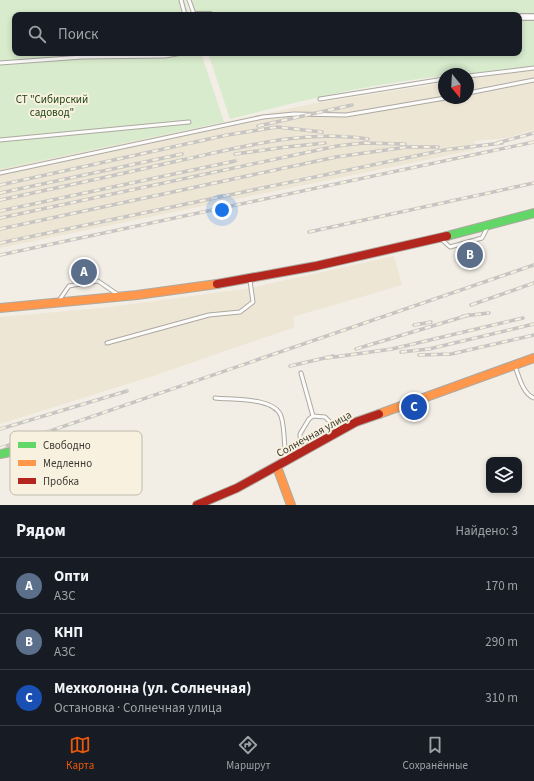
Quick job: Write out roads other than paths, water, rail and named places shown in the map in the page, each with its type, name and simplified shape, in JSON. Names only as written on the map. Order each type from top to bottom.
[{"type":"main road","points":[[0,308],[60,300],[120,296],[249,279],[318,266],[440,238],[534,213]]},
{"type":"main road","name":"Солнечная улица","points":[[198,505],[237,488],[277,467],[338,430],[356,422],[534,358]]},
{"type":"main road","points":[[0,454],[10,452]]},
{"type":"main road","points":[[277,467],[291,505]]},
{"type":"street","points":[[522,17],[534,17]]},
{"type":"lane","points":[[181,0],[184,12]]},
{"type":"lane","points":[[189,0],[193,12]]},
{"type":"lane","points":[[0,63],[82,57],[165,56]]},
{"type":"lane","points":[[474,75],[534,68]]},
{"type":"lane","points":[[320,99],[438,80]]},
{"type":"lane","points":[[474,92],[534,80]]},
{"type":"lane","points":[[0,173],[263,117],[294,114],[346,115],[438,99]]},
{"type":"lane","points":[[0,140],[189,122]]},
{"type":"lane","points":[[107,343],[209,315],[240,312],[253,302],[249,279]]},
{"type":"lane","points":[[60,300],[68,286],[98,281],[120,296]]},
{"type":"lane","points":[[514,365],[527,394],[534,398]]},
{"type":"lane","points":[[301,373],[313,416]]},
{"type":"lane","points":[[215,398],[260,402],[273,406],[281,416],[286,462]]},
{"type":"lane","points":[[301,453],[300,434],[309,419],[313,416],[325,417],[338,430]]},
{"type":"railway","points":[[258,126],[352,105]]},
{"type":"railway","points":[[0,185],[227,135],[277,127],[322,132]]},
{"type":"railway","points":[[497,143],[534,133]]},
{"type":"railway","points":[[0,200],[274,141],[321,136],[344,136],[368,139]]},
{"type":"railway","points":[[0,255],[534,142]]},
{"type":"railway","points":[[235,154],[325,143]]},
{"type":"railway","points":[[0,218],[337,146],[363,143],[405,144]]},
{"type":"railway","points":[[0,243],[444,150],[502,143]]},
{"type":"railway","points":[[0,229],[336,157],[407,147],[438,147]]},
{"type":"railway","points":[[0,193],[182,154]]},
{"type":"railway","points":[[0,211],[235,161]]},
{"type":"railway","points":[[309,232],[534,183]]},
{"type":"railway","points":[[50,431],[534,265]]},
{"type":"railway","points":[[471,305],[534,283]]},
{"type":"railway","points":[[463,316],[489,313]]},
{"type":"railway","points":[[356,349],[469,315]]},
{"type":"railway","points":[[327,358],[392,349],[523,318]]},
{"type":"railway","points":[[414,325],[431,322]]},
{"type":"railway","points":[[401,352],[429,349],[534,324]]},
{"type":"railway","points":[[419,355],[451,354],[534,335]]},
{"type":"railway","points":[[290,366],[333,356]]},
{"type":"railway","points":[[0,429],[127,391]]},
{"type":"railway","points":[[0,448],[10,445]]},
{"type":"place","name":"КНП","points":[[470,255]]},
{"type":"place","name":"Опти","points":[[84,272]]},
{"type":"place","name":"Мехколонна (ул. Солнечная)","points":[[414,407]]},
{"type":"park label","name":"СТ \"Сибирский садовод\"","points":[[52,105]]}]
